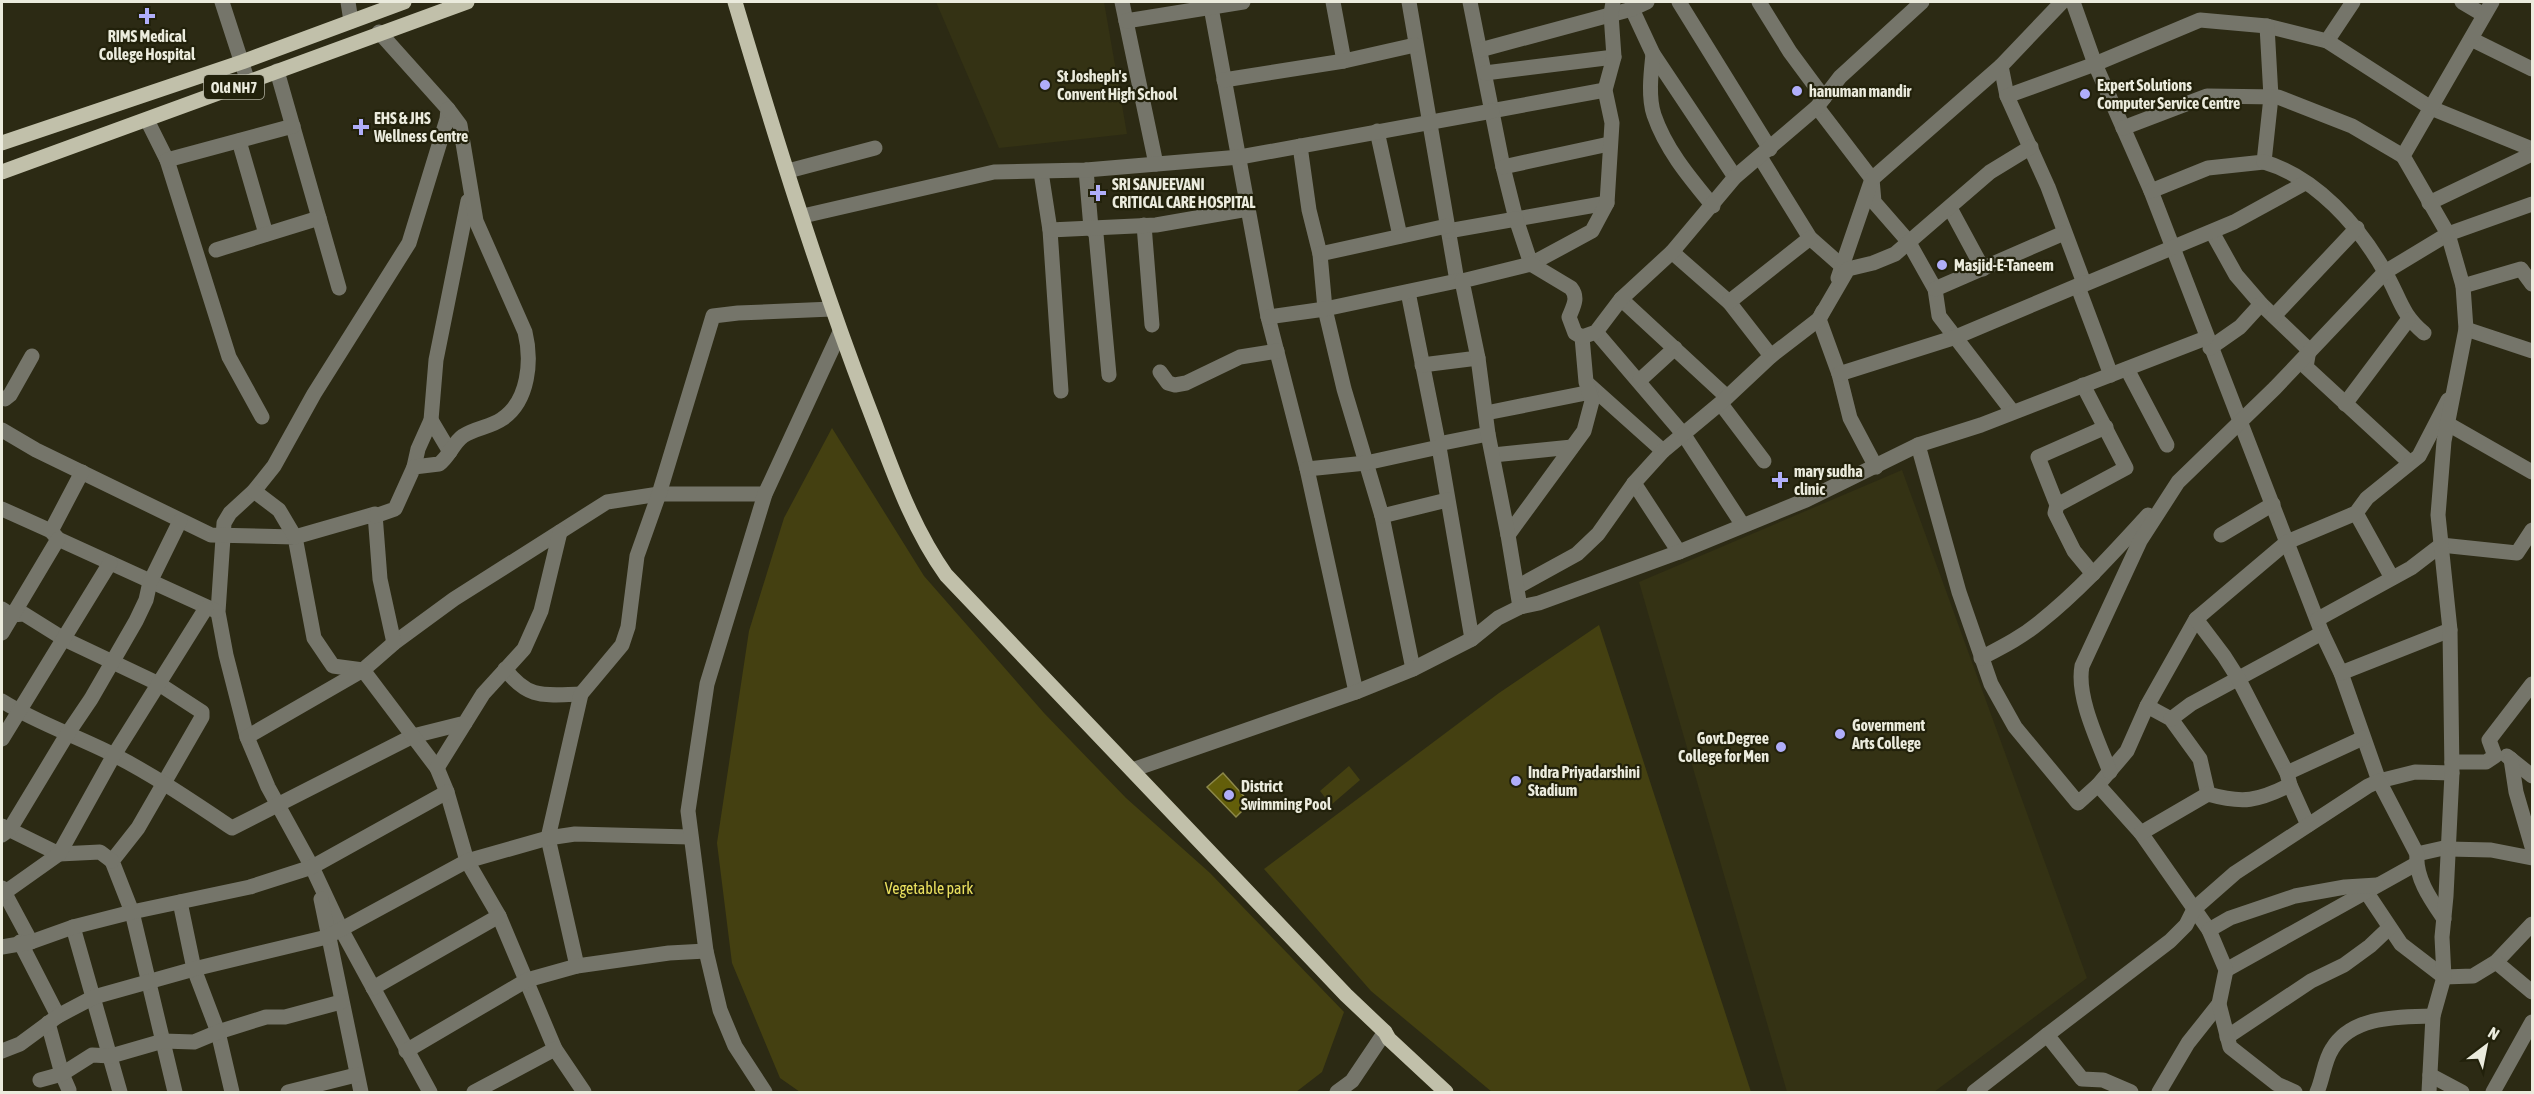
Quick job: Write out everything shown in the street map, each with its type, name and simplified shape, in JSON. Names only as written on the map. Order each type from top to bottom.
[{"type":"main road","name":"Old NH7","points":[[2,143],[242,62],[404,2]]},
{"type":"main road","name":"Old NH7","points":[[2,172],[379,32],[467,2]]},
{"type":"main road","points":[[735,2],[840,332],[909,512],[926,548],[946,575],[1346,995],[1446,1092]]},
{"type":"street","points":[[222,2],[248,82]]},
{"type":"street","points":[[348,2],[351,21]]},
{"type":"street","points":[[1122,2],[1156,164]]},
{"type":"street","points":[[1126,21],[1211,4],[1243,2]]},
{"type":"street","points":[[1332,2],[1344,61]]},
{"type":"street","points":[[1413,2],[1415,45],[1448,229],[1478,358],[1488,434],[1520,608]]},
{"type":"street","points":[[1470,2],[1503,167],[1516,219],[1531,264],[1571,288],[1575,293],[1575,300],[1569,317],[1575,333],[1589,334],[1640,380],[1684,435],[1742,524]]},
{"type":"street","points":[[1480,50],[1612,8],[1632,9],[1647,2]]},
{"type":"street","points":[[1679,2],[1810,237],[1843,267]]},
{"type":"street","points":[[1759,2],[1872,179],[1874,202],[1908,242],[1935,289],[1939,316],[2012,411]]},
{"type":"street","points":[[1508,535],[1584,431],[1592,401],[1588,387],[1589,334],[1621,299],[1672,252],[1736,177],[1821,102],[1840,77],[1923,2]]},
{"type":"street","points":[[1876,466],[1850,418],[1839,374],[1819,319],[1843,267],[1872,179],[2001,66],[2062,2]]},
{"type":"street","points":[[2073,2],[2095,64],[2151,191],[2208,343],[2274,504],[2320,626],[2341,673],[2379,781],[2417,859],[2426,892],[2444,919]]},
{"type":"street","points":[[2327,41],[2353,2]]},
{"type":"street","points":[[2403,156],[2488,8],[2462,2]]},
{"type":"street","points":[[1211,4],[1268,317],[1307,469],[1356,692]]},
{"type":"street","points":[[1268,317],[1325,309],[1531,264],[1592,231],[1607,203],[1612,123],[1605,90],[1614,57],[1612,8]]},
{"type":"street","points":[[1632,9],[1653,54],[1736,177]]},
{"type":"street","points":[[2007,96],[2095,64],[2200,20],[2266,26],[2327,41],[2431,108],[2532,149]]},
{"type":"street","points":[[2264,162],[2271,97],[2266,26]]},
{"type":"street","points":[[379,32],[460,125],[476,221],[525,332],[528,349],[527,376],[522,393],[507,415],[462,437],[442,463],[436,466],[414,467]]},
{"type":"street","points":[[2471,39],[2532,69]]},
{"type":"street","points":[[1224,80],[1344,61],[1415,45]]},
{"type":"street","points":[[1653,54],[1651,77],[1653,114],[1677,162],[1713,206]]},
{"type":"street","points":[[1485,73],[1614,57]]},
{"type":"street","points":[[2001,66],[2007,96],[2020,128],[2031,147],[2064,233],[2111,375]]},
{"type":"street","points":[[277,71],[339,288]]},
{"type":"street","points":[[803,216],[994,172],[1086,170],[1240,157],[1605,90]]},
{"type":"street","points":[[2123,128],[2207,96],[2271,97],[2352,126],[2403,156],[2448,234],[2463,286],[2466,329],[2444,441],[2438,515],[2450,630],[2452,767],[2442,937],[2444,977],[2433,1016],[2429,1092]]},
{"type":"street","points":[[430,1092],[341,929],[278,805],[247,737],[212,610],[224,523],[230,513],[254,490],[274,466],[314,394],[409,243],[447,119],[448,109]]},
{"type":"street","points":[[147,120],[167,160],[229,357],[262,417]]},
{"type":"street","points":[[167,160],[293,126]]},
{"type":"street","points":[[1377,131],[1400,236]]},
{"type":"street","points":[[239,141],[266,234]]},
{"type":"street","points":[[1503,167],[1609,144]]},
{"type":"street","points":[[1300,146],[1309,210],[1320,254],[1325,309],[1344,389],[1382,516],[1413,669]]},
{"type":"street","points":[[1517,586],[1576,554],[1598,534],[1634,483],[1663,451],[1725,399],[1771,356],[1819,319],[1848,269],[1873,263],[1895,254],[1990,172],[2031,147]]},
{"type":"street","points":[[788,171],[875,148]]},
{"type":"street","points":[[2429,203],[2532,154]]},
{"type":"street","points":[[2151,191],[2208,168],[2264,162],[2282,167],[2320,194],[2357,228],[2385,272],[2408,320],[2424,333]]},
{"type":"street","points":[[1086,170],[1091,228],[1096,234],[1109,375]]},
{"type":"street","points":[[1041,172],[1050,230],[1061,391]]},
{"type":"street","points":[[1839,374],[1956,337],[2171,249],[2212,232],[2305,183]]},
{"type":"street","points":[[2,430],[36,450],[211,535],[295,537],[395,509],[414,467],[415,456],[431,420],[432,383],[470,193]]},
{"type":"street","points":[[1320,254],[1400,236],[1607,203]]},
{"type":"street","points":[[1981,658],[2016,640],[2040,623],[2093,574],[2178,482],[2275,388],[2385,272],[2448,234],[2532,204]]},
{"type":"street","points":[[1950,208],[1983,269]]},
{"type":"street","points":[[1050,230],[1144,225],[1248,209]]},
{"type":"street","points":[[216,250],[319,218]]},
{"type":"street","points":[[1144,225],[1152,325]]},
{"type":"street","points":[[2274,316],[2357,228]]},
{"type":"street","points":[[2212,232],[2236,275],[2261,304],[2309,350]]},
{"type":"street","points":[[1935,289],[2064,233]]},
{"type":"street","points":[[1728,302],[1810,237]]},
{"type":"street","points":[[1672,252],[1728,302],[1771,356]]},
{"type":"street","points":[[2463,286],[2521,269],[2532,284]]},
{"type":"street","points":[[1408,292],[1439,447],[1472,639]]},
{"type":"street","points":[[1621,299],[1675,348],[1725,399]]},
{"type":"street","points":[[1131,770],[1356,692],[1413,669],[1472,639],[1498,618],[1520,608],[1679,552],[1742,524],[1806,500],[1918,445],[1981,425],[2012,411],[2127,369],[2208,343],[2240,327],[2261,304]]},
{"type":"street","points":[[577,966],[548,838],[581,694],[622,645],[628,627],[637,556],[659,494],[713,316],[832,309]]},
{"type":"street","points":[[2345,404],[2408,320]]},
{"type":"street","points":[[2466,329],[2532,351]]},
{"type":"street","points":[[763,1092],[735,1046],[720,1010],[706,951],[688,811],[707,684],[765,494],[840,332]]},
{"type":"street","points":[[1640,380],[1675,348]]},
{"type":"street","points":[[2309,350],[2307,367],[2409,462]]},
{"type":"street","points":[[1160,372],[1168,382],[1176,385],[1186,383],[1240,357],[1277,351]]},
{"type":"street","points":[[2,398],[5,399],[10,395],[32,356]]},
{"type":"street","points":[[1422,365],[1478,358]]},
{"type":"street","points":[[2127,369],[2167,445]]},
{"type":"street","points":[[1918,445],[1959,592],[1981,658],[2001,705],[2015,727],[2078,803],[2098,785],[2127,751],[2147,706],[2196,619],[2287,542],[2356,513],[2367,498],[2418,456],[2457,381]]},
{"type":"street","points":[[2057,505],[2126,468],[2083,385]]},
{"type":"street","points":[[1486,413],[1588,387]]},
{"type":"street","points":[[1588,387],[1663,451]]},
{"type":"street","points":[[1725,399],[1721,404],[1764,461]]},
{"type":"street","points":[[431,420],[450,452]]},
{"type":"street","points":[[2448,424],[2532,472]]},
{"type":"street","points":[[2093,574],[2074,551],[2055,513],[2057,505],[2038,457],[2106,427]]},
{"type":"street","points":[[439,434],[462,437]]},
{"type":"street","points":[[1307,469],[1366,463],[1439,447],[1443,442],[1488,434]]},
{"type":"street","points":[[1493,455],[1572,447]]},
{"type":"street","points":[[2,633],[6,612],[54,535],[82,472]]},
{"type":"street","points":[[2110,772],[2084,700],[2080,676],[2082,666],[2140,541],[2178,482]]},
{"type":"street","points":[[1634,483],[1679,552]]},
{"type":"street","points":[[254,490],[279,510],[295,537],[314,638],[333,666],[363,670],[437,768],[447,792],[467,861],[499,916],[555,1049],[584,1092]]},
{"type":"street","points":[[247,737],[363,670],[394,643],[464,593],[607,502],[659,494],[765,494]]},
{"type":"street","points":[[1382,516],[1447,500]]},
{"type":"street","points":[[2221,535],[2274,504]]},
{"type":"street","points":[[2356,513],[2392,578]]},
{"type":"street","points":[[4,516],[54,535],[212,610]]},
{"type":"street","points":[[375,516],[380,579],[394,643]]},
{"type":"street","points":[[175,1092],[132,912],[112,861],[100,852],[59,854],[4,830],[91,699],[146,600],[150,582],[180,521]]},
{"type":"street","points":[[2171,719],[2191,704],[2238,678],[2411,568],[2441,545],[2517,553],[2532,530]]},
{"type":"street","points":[[437,768],[483,694],[524,649],[541,611],[560,532]]},
{"type":"street","points":[[2,739],[110,562]]},
{"type":"street","points":[[69,1090],[62,1074],[53,1019],[26,942],[3,890],[59,854],[114,755],[159,684],[212,610]]},
{"type":"street","points":[[6,612],[24,614],[64,639],[113,660],[159,684],[202,712],[202,717],[162,782],[138,828],[112,861]]},
{"type":"street","points":[[2196,619],[2238,678],[2289,779],[2308,825]]},
{"type":"street","points":[[2341,673],[2450,630]]},
{"type":"street","points":[[506,669],[519,686],[529,692],[581,694]]},
{"type":"street","points":[[2490,740],[2532,684]]},
{"type":"street","points":[[2,701],[19,712],[114,755],[162,782],[232,828],[413,736],[465,723]]},
{"type":"street","points":[[2147,706],[2171,719],[2200,759],[2208,794]]},
{"type":"street","points":[[2141,833],[2208,794],[2232,801],[2250,800],[2275,793],[2289,779],[2364,738]]},
{"type":"street","points":[[1982,1090],[2047,1035],[2170,941],[2186,925],[2194,909],[2235,873],[2379,781],[2415,772],[2486,762],[2495,756],[2490,740]]},
{"type":"street","points":[[2490,740],[2532,776]]},
{"type":"street","points":[[2511,759],[2516,792],[2532,847]]},
{"type":"street","points":[[2098,785],[2141,833],[2208,930],[2226,969],[2219,1004],[2230,1047],[2277,1084],[2295,1092]]},
{"type":"street","points":[[2,947],[132,912],[315,874],[447,792]]},
{"type":"street","points":[[2,1051],[20,1044],[53,1019],[94,997],[194,969],[327,937],[467,861],[548,838],[575,834],[690,837]]},
{"type":"street","points":[[2226,969],[2372,889],[2417,859],[2448,848],[2491,850],[2532,858]]},
{"type":"street","points":[[315,874],[361,1092]]},
{"type":"street","points":[[2208,930],[2241,914],[2295,896],[2345,887],[2372,889]]},
{"type":"street","points":[[2372,889],[2389,928],[2401,944],[2444,977],[2473,976],[2496,962],[2532,924]]},
{"type":"street","points":[[180,902],[194,969],[218,1032],[232,1092]]},
{"type":"street","points":[[373,988],[499,916]]},
{"type":"street","points":[[73,927],[120,1092]]},
{"type":"street","points":[[2227,1037],[2311,981],[2344,965],[2389,928]]},
{"type":"street","points":[[406,1051],[527,980],[577,966],[669,953],[706,951]]},
{"type":"street","points":[[2496,962],[2532,992]]},
{"type":"street","points":[[40,1080],[62,1074],[92,1055],[111,1056],[164,1041],[194,1042],[266,1017],[285,1017],[341,1002]]},
{"type":"street","points":[[2159,1092],[2188,1043],[2219,1004]]},
{"type":"street","points":[[2317,1092],[2324,1076],[2330,1051],[2340,1037],[2366,1023],[2390,1017],[2433,1016]]},
{"type":"street","points":[[2493,1092],[2532,1023]]},
{"type":"street","points":[[1337,1092],[1352,1081],[1385,1032]]},
{"type":"street","points":[[2047,1035],[2082,1079],[2103,1080],[2131,1092]]},
{"type":"street","points":[[474,1092],[555,1049]]},
{"type":"street","points":[[288,1092],[356,1075]]},
{"type":"street","points":[[2430,1075],[2462,1092]]},
{"type":"shaded area","name":"St Josheph's Convent High School","points":[[936,2],[1104,2],[1127,134],[999,148]]},
{"type":"shaded area","name":"Government Arts College","points":[[1902,470],[2087,978],[1934,1092],[1787,1092],[1639,582]]},
{"type":"shaded area","name":"District Swimming Pool","points":[[1223,773],[1250,803],[1236,817],[1207,787]]},
{"type":"green space","name":"Vegetable park","points":[[832,428],[924,576],[1044,713],[1126,798],[1210,873],[1344,1012],[1322,1072],[1296,1092],[800,1092],[780,1078],[732,963],[717,843],[749,631],[784,518]]},
{"type":"green space","name":"Indra Priyadarshini Stadium","points":[[1599,625],[1751,1092],[1492,1092],[1371,991],[1264,869],[1499,693]]},
{"type":"green space","points":[[1349,766],[1360,780],[1331,805],[1320,791]]},
{"type":"place","name":"RIMS Medical College Hospital","points":[[147,16]]},
{"type":"place","name":"St Josheph's Convent High School","points":[[1045,85]]},
{"type":"place","name":"hanuman mandir","points":[[1797,91]]},
{"type":"place","name":"Expert Solutions Computer Service Centre","points":[[2085,94]]},
{"type":"place","name":"EHS & JHS Wellness Centre","points":[[361,127]]},
{"type":"place","name":"SRI SANJEEVANI CRITICAL CARE HOSPITAL","points":[[1098,193]]},
{"type":"place","name":"Masjid-E-Taneem","points":[[1942,265]]},
{"type":"place","name":"mary sudha clinic","points":[[1780,480]]},
{"type":"place","name":"Government Arts College","points":[[1840,734]]},
{"type":"place","name":"Govt.Degree College for Men","points":[[1781,747]]},
{"type":"place","name":"Indra Priyadarshini Stadium","points":[[1516,781]]},
{"type":"place","name":"District Swimming Pool","points":[[1229,795]]}]
